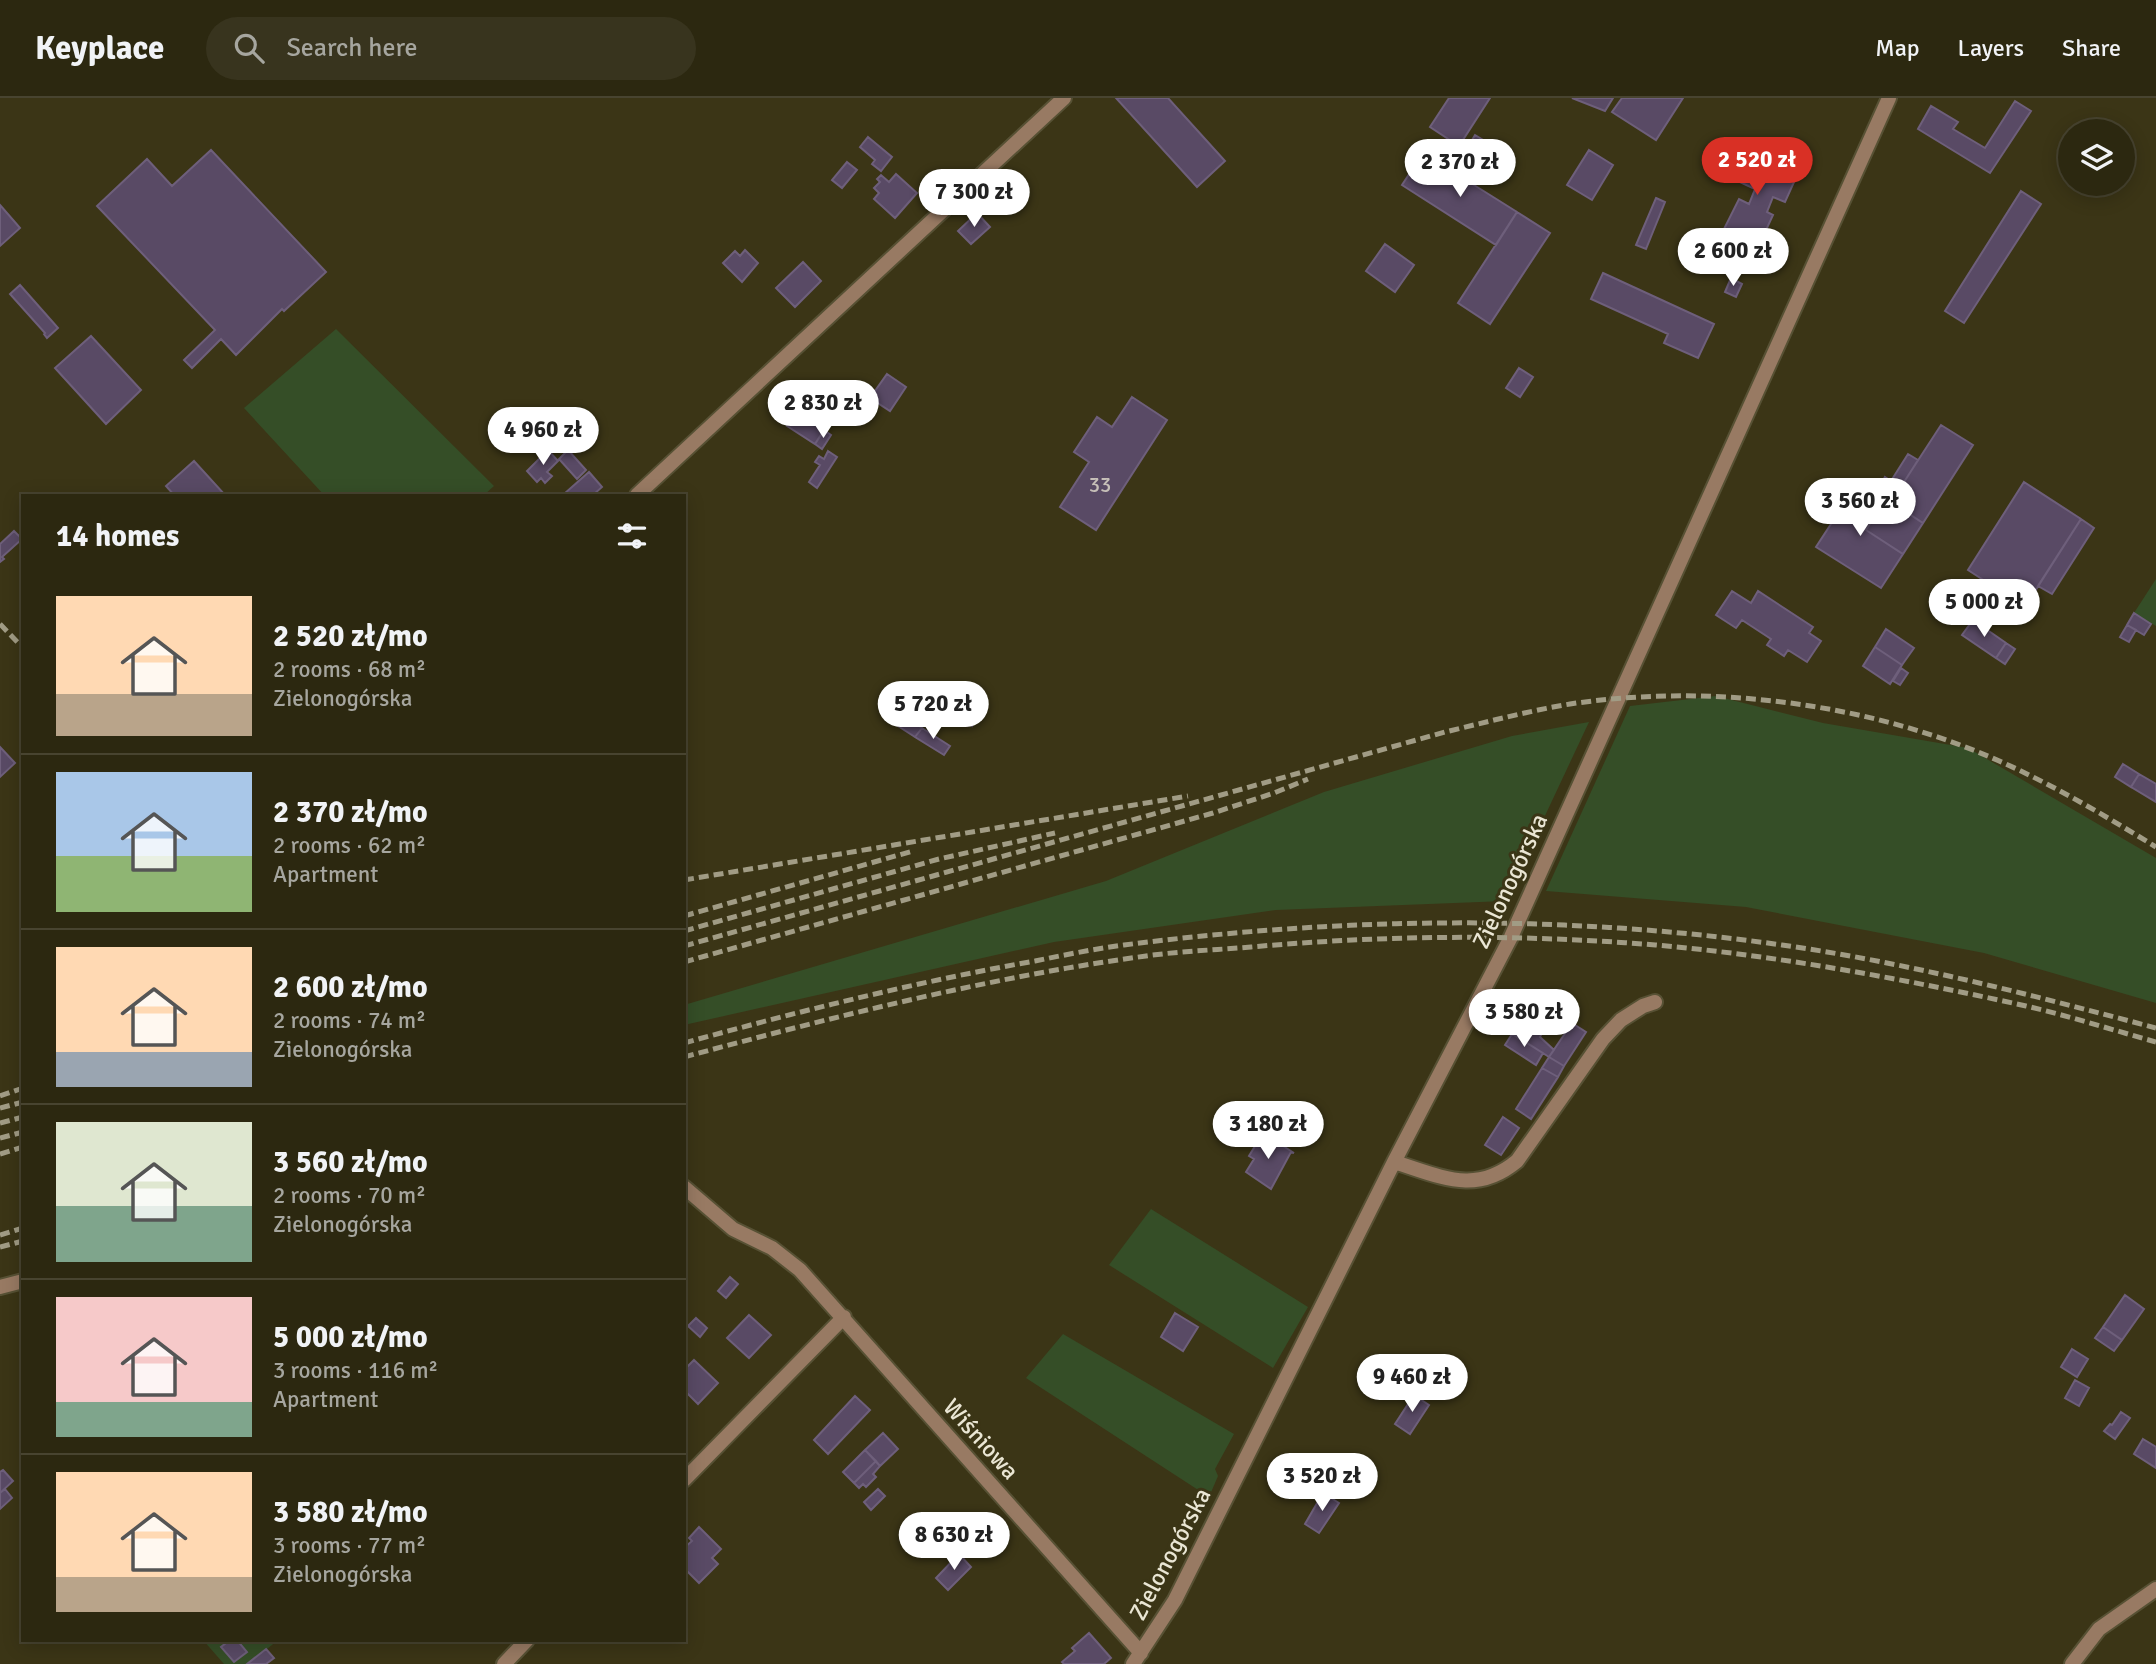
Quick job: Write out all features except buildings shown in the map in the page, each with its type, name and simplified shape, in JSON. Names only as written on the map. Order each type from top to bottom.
[{"type":"street","points":[[638,494],[1064,98]]},
{"type":"street","name":"Zielonogórska","points":[[1137,1659],[1175,1600],[1394,1162],[1511,937],[1889,98]]},
{"type":"street","points":[[1394,1162],[1457,1181],[1487,1180],[1506,1170],[1517,1161],[1603,1039],[1621,1020],[1655,1002]]},
{"type":"street","name":"Wiśniowa","points":[[686,1189],[733,1229],[772,1248],[800,1270],[844,1317],[1137,1659]]},
{"type":"street","points":[[0,1287],[21,1282]]},
{"type":"street","points":[[686,1478],[844,1317]]},
{"type":"street","points":[[2072,1664],[2099,1629],[2156,1589]]},
{"type":"street","points":[[504,1664],[525,1642]]},
{"type":"green space","points":[[336,329],[494,486],[485,494],[323,494],[244,408]]},
{"type":"green space","points":[[2156,579],[2156,626],[2134,613]]},
{"type":"green space","points":[[1716,696],[1823,723],[1968,748],[2156,858],[2156,1003],[1984,953],[1746,907],[1546,891],[1630,706]]},
{"type":"green space","points":[[1589,722],[1505,901],[1276,910],[1054,942],[686,1025],[686,1004],[1106,881],[1324,792],[1512,736]]},
{"type":"green space","points":[[1151,1209],[1308,1307],[1273,1368],[1109,1265]]},
{"type":"green space","points":[[1063,1334],[1234,1434],[1215,1469],[1218,1476],[1209,1497],[1026,1378]]},
{"type":"green space","points":[[205,1642],[276,1642],[249,1664],[224,1664]]},
{"type":"railway","points":[[0,624],[21,646]]},
{"type":"railway","points":[[686,945],[1445,732],[1554,707],[1621,698],[1725,697],[1777,701],[1880,720],[1930,734],[2024,772],[2156,847]]},
{"type":"railway","points":[[686,961],[1213,813],[1308,779]]},
{"type":"railway","points":[[686,880],[1188,796]]},
{"type":"railway","points":[[686,930],[939,859],[1055,833]]},
{"type":"railway","points":[[686,915],[913,851]]},
{"type":"railway","points":[[686,1042],[902,988],[1102,948],[1288,929],[1453,923],[1618,928],[1700,935],[1829,952],[1923,970],[2156,1028]]},
{"type":"railway","points":[[686,1056],[914,999],[1088,965],[1172,953],[1301,943],[1453,937],[1605,941],[1795,962],[2026,1006],[2156,1042]]},
{"type":"railway","points":[[0,1096],[21,1089]]},
{"type":"railway","points":[[0,1108],[21,1103]]},
{"type":"railway","points":[[0,1123],[21,1118]]},
{"type":"railway","points":[[0,1138],[21,1133]]},
{"type":"railway","points":[[0,1154],[21,1148]]},
{"type":"railway","points":[[0,1235],[21,1229]]},
{"type":"railway","points":[[0,1247],[21,1242]]}]
